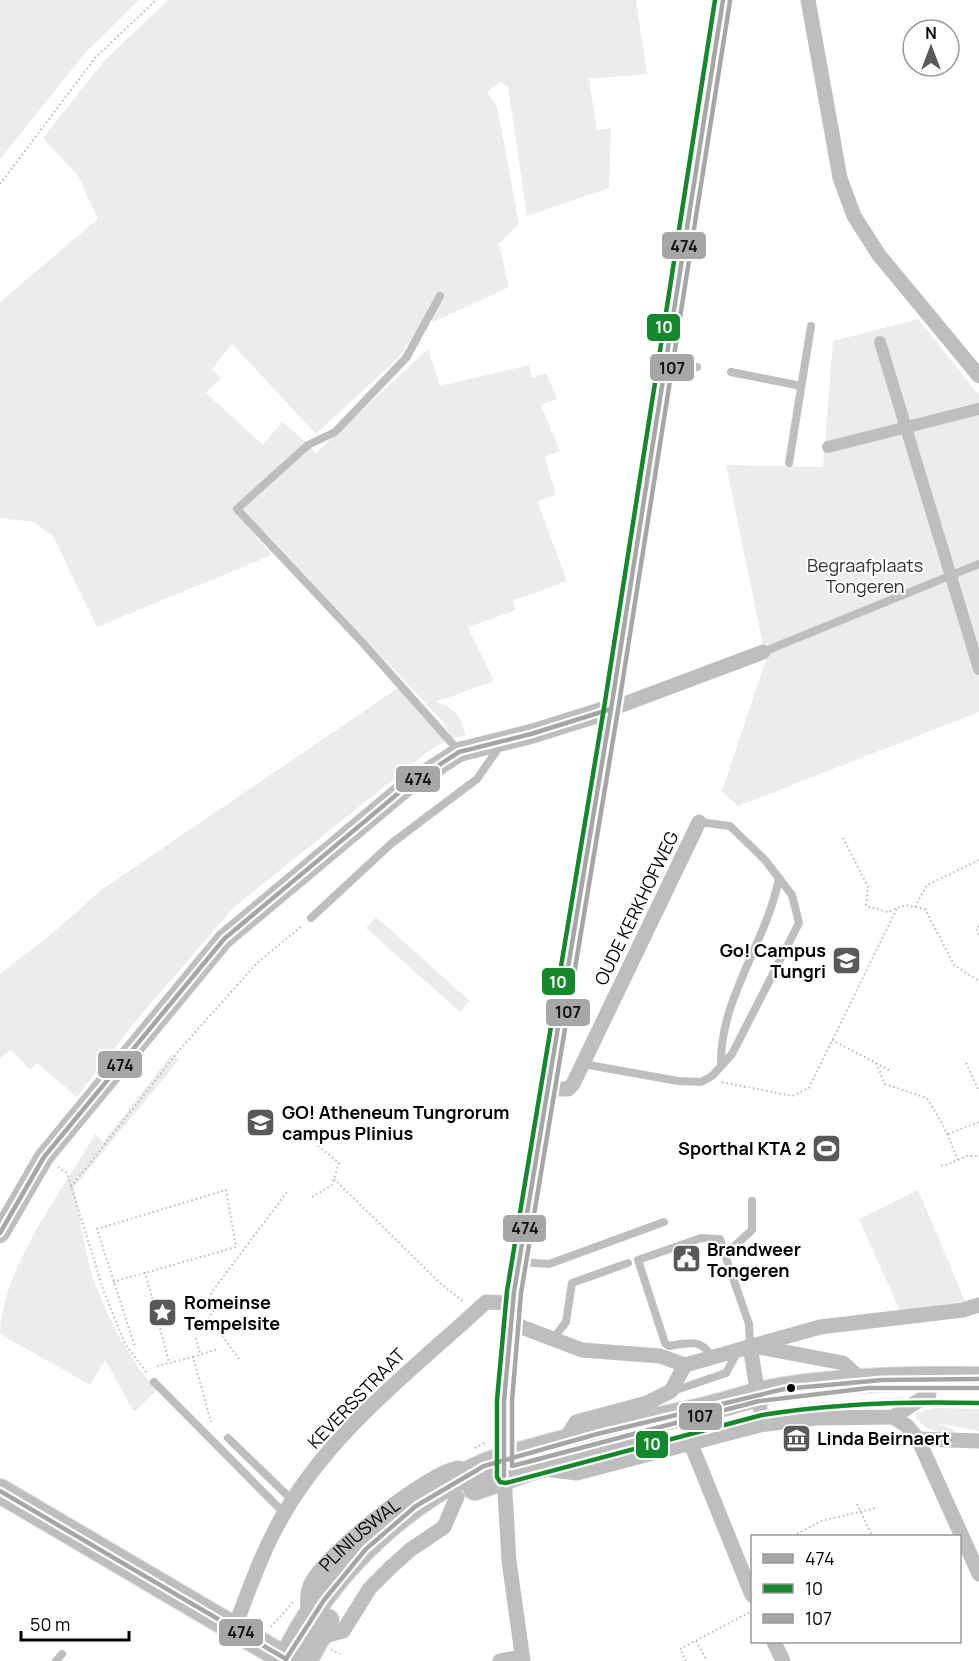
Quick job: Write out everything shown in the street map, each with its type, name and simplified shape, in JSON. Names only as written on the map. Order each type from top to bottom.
[{"type":"main road","points":[[503,1468],[512,1313],[519,1262],[611,709],[723,0]]},
{"type":"main road","points":[[503,1468],[532,1468],[759,1402],[784,1389],[862,1380],[979,1379]]},
{"type":"main road","points":[[503,1468],[564,1442],[759,1402],[884,1393],[924,1398],[979,1396]]},
{"type":"main road","name":"PLINIUSWAL","points":[[319,1636],[352,1563],[387,1528],[435,1493],[477,1469],[503,1468]]},
{"type":"main road","name":"PLINIUSWAL","points":[[291,1660],[319,1636],[339,1602],[364,1569],[396,1539],[503,1468]]},
{"type":"main road","points":[[0,1491],[234,1629],[291,1660]]},
{"type":"street","points":[[808,0],[840,178],[854,216],[879,255],[979,376]]},
{"type":"street","points":[[880,342],[979,669]]},
{"type":"street","points":[[828,447],[978,409]]},
{"type":"street","points":[[0,1233],[44,1158],[224,939],[407,786],[459,752],[611,709],[763,652]]},
{"type":"street","name":"OUDE KERKHOFWEG","points":[[549,1089],[568,1089],[583,1064],[699,822]]},
{"type":"street","name":"KEVERSSTRAAT","points":[[234,1629],[288,1507],[350,1428],[410,1369],[486,1302],[512,1313]]},
{"type":"street","points":[[512,1313],[552,1339],[582,1350],[660,1356],[685,1365],[820,1327],[963,1310],[979,1305]]},
{"type":"street","points":[[744,1348],[843,1363],[862,1380]]},
{"type":"street","points":[[744,1348],[759,1402]]},
{"type":"street","points":[[564,1442],[576,1422],[647,1403],[671,1391],[685,1365]]},
{"type":"street","points":[[532,1468],[577,1473],[760,1425],[816,1418],[893,1416],[924,1398]]},
{"type":"street","points":[[893,1416],[907,1426],[918,1439],[979,1574]]},
{"type":"street","points":[[918,1439],[979,1441]]},
{"type":"street","points":[[691,1444],[751,1590]]},
{"type":"street","name":"PLINIUSWAL","points":[[319,1636],[309,1586],[341,1549],[402,1499],[455,1468],[477,1469]]},
{"type":"street","points":[[500,1661],[522,1659],[509,1562],[503,1468]]},
{"type":"street","points":[[775,1643],[783,1661]]},
{"type":"lane","points":[[440,296],[406,358],[335,432],[308,445],[237,509],[363,642],[459,752]]},
{"type":"lane","points":[[789,463],[811,326]]},
{"type":"lane","points":[[666,362],[697,367]]},
{"type":"lane","points":[[731,372],[801,386]]},
{"type":"lane","points":[[763,652],[979,564]]},
{"type":"lane","points":[[311,918],[392,843],[477,779],[504,740]]},
{"type":"lane","points":[[583,1064],[678,1081],[701,1082],[712,1076],[732,1054],[799,923],[792,895],[730,826],[699,822]]},
{"type":"lane","points":[[721,1066],[720,1042],[745,967],[776,894],[779,878]]},
{"type":"lane","points":[[725,1255],[752,1230],[752,1201]]},
{"type":"lane","points":[[519,1262],[549,1264],[664,1222]]},
{"type":"lane","points":[[671,1391],[726,1373],[744,1348],[749,1324],[720,1239],[701,1238],[638,1260],[665,1343],[669,1346],[698,1342],[705,1346],[712,1357]]},
{"type":"lane","points":[[552,1339],[566,1322],[572,1283],[628,1263]]},
{"type":"lane","points":[[154,1382],[288,1507]]},
{"type":"lane","points":[[228,1438],[288,1507]]},
{"type":"lane","points":[[56,1661],[62,1654]]},
{"type":"path","points":[[0,184],[95,58],[156,0]]},
{"type":"path","points":[[843,838],[868,887],[866,906],[888,912],[905,905],[925,909],[954,965],[979,981]]},
{"type":"path","points":[[915,907],[927,885],[979,860]]},
{"type":"path","points":[[712,1076],[726,1084],[792,1096],[809,1088],[897,908]]},
{"type":"path","points":[[71,1187],[181,1048],[257,963],[311,918]]},
{"type":"path","points":[[979,926],[976,928],[979,935]]},
{"type":"path","points":[[832,1040],[891,1071]]},
{"type":"path","points":[[876,1063],[885,1084],[927,1098],[958,1160]]},
{"type":"path","points":[[966,1063],[979,1091]]},
{"type":"path","points":[[947,1134],[979,1122]]},
{"type":"path","points":[[312,1197],[332,1185],[339,1163],[316,1144]]},
{"type":"path","points":[[939,1164],[944,1166],[967,1156],[979,1156]]},
{"type":"path","points":[[51,1163],[67,1173],[104,1292],[125,1344],[154,1382]]},
{"type":"path","points":[[334,1179],[441,1284],[475,1312]]},
{"type":"path","points":[[113,1282],[236,1247],[226,1190],[96,1229],[113,1282],[135,1347]]},
{"type":"path","points":[[238,1359],[209,1318],[215,1308],[211,1293],[287,1191]]},
{"type":"path","points":[[145,1272],[170,1363]]},
{"type":"path","points":[[196,1338],[200,1354]]},
{"type":"path","points":[[156,1366],[218,1349]]},
{"type":"path","points":[[193,1357],[216,1442]]},
{"type":"path","points":[[924,1398],[979,1406]]},
{"type":"path","points":[[857,1504],[872,1535]]},
{"type":"path","points":[[795,1535],[821,1521],[876,1508]]},
{"type":"path","points":[[266,1634],[277,1618],[309,1586]]},
{"type":"path","points":[[686,1661],[680,1649],[751,1612]]},
{"type":"path","points":[[319,1636],[340,1654]]},
{"type":"path","points":[[696,1641],[706,1661]]},
{"type":"green space","points":[[0,0],[139,0],[86,52],[0,159]]},
{"type":"green space","points":[[168,0],[636,0],[647,74],[589,79],[597,130],[611,128],[609,188],[527,216],[508,87],[501,82],[487,92],[497,106],[519,224],[499,244],[509,287],[433,322],[429,315],[395,361],[316,434],[232,344],[212,369],[221,378],[206,393],[263,445],[282,422],[311,446],[315,454],[428,349],[440,386],[529,365],[532,378],[546,373],[557,399],[541,405],[560,451],[545,457],[556,495],[537,501],[567,581],[512,601],[516,610],[468,627],[494,681],[436,702],[456,713],[462,722],[466,736],[452,738],[443,722],[265,532],[256,537],[272,555],[97,627],[53,536],[34,522],[0,518],[0,302],[98,219],[78,176],[43,138],[104,61]]},
{"type":"green space","name":"Begraafplaats Tongeren","points":[[918,319],[979,395],[979,712],[738,806],[722,791],[766,660],[726,465],[823,467],[833,341]]},
{"type":"green space","points":[[398,688],[446,741],[430,750],[234,907],[134,1023],[77,1097],[37,1063],[30,1069],[10,1050],[0,1059],[0,974],[54,932],[101,890]]},
{"type":"green space","points":[[376,917],[470,1001],[460,1012],[366,928]]},
{"type":"green space","points":[[172,1054],[179,1060],[74,1187],[87,1254],[98,1291],[123,1344],[157,1390],[134,1412],[105,1360],[90,1385],[0,1334],[10,1284],[51,1205],[95,1134],[103,1142]]},
{"type":"green space","points":[[918,1190],[965,1301],[900,1311],[859,1219]]},
{"type":"green space","points":[[903,1397],[901,1402],[866,1410],[866,1405],[851,1404],[756,1416],[582,1462],[575,1460],[767,1411],[824,1402]]},
{"type":"green space","points":[[933,1408],[979,1409],[979,1431],[936,1423],[954,1430],[954,1434],[930,1430],[922,1424],[915,1413]]},
{"type":"transit line","name":"10","points":[[715,0],[604,708],[507,1291],[497,1400],[497,1477],[500,1482],[506,1483],[762,1415],[870,1404],[979,1403]]},
{"type":"transit line","name":"474","points":[[504,1476],[504,1401],[514,1292],[611,709],[723,0]]},
{"type":"transit line","name":"107","points":[[730,1],[618,710],[521,1293],[512,1401],[512,1466],[759,1401],[869,1388],[979,1388]]},
{"type":"transit line","name":"474","points":[[0,1233],[44,1157],[224,939],[407,786],[459,752],[531,734],[611,709]]},
{"type":"transit line","name":"474","points":[[0,1491],[286,1659],[324,1600],[366,1549],[416,1506],[484,1466],[597,1434],[784,1389],[882,1380],[979,1379]]},
{"type":"place","name":"Go! Campus Tungri","points":[[847,960]]},
{"type":"place","name":"GO! Atheneum Tungrorum campus Plinius","points":[[261,1122]]},
{"type":"place","name":"Sporthal KTA 2","points":[[827,1148]]},
{"type":"place","name":"Brandweer Tongeren","points":[[686,1259]]},
{"type":"place","name":"Romeinse Tempelsite","points":[[163,1312]]},
{"type":"place","name":"Linda Beirnaert","points":[[796,1438]]}]
